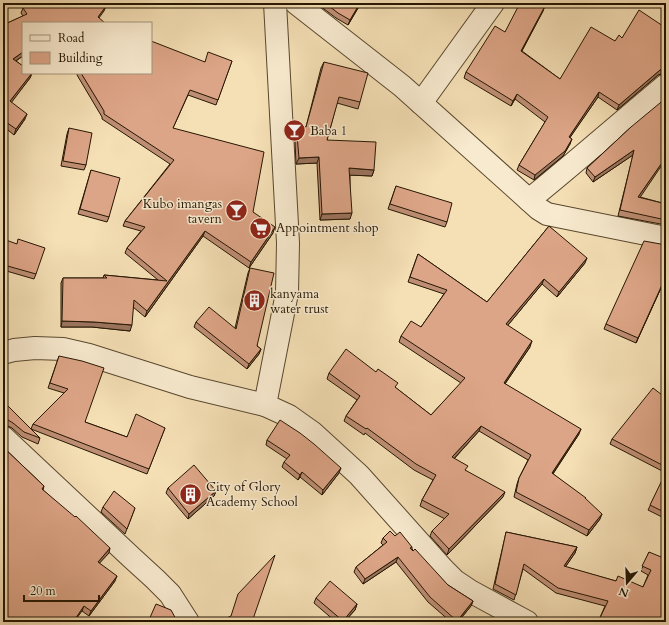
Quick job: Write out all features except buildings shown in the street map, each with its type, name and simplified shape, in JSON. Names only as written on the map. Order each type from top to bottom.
[{"type":"street","points":[[265,406],[287,294],[288,243],[275,3]]},
{"type":"street","points":[[296,3],[402,86],[539,209],[547,214],[666,238]]},
{"type":"street","points":[[421,103],[493,3]]},
{"type":"street","points":[[529,200],[666,85]]},
{"type":"street","points":[[3,353],[14,350],[35,348],[63,350],[89,355],[190,387],[265,406],[290,416],[313,433],[359,475],[455,581],[470,591],[527,622]]},
{"type":"street","points":[[3,437],[156,579],[170,594],[188,622]]},
{"type":"place","name":"Baba 1","points":[[294,131]]},
{"type":"place","name":"Kubo imangas tavern","points":[[237,211]]},
{"type":"place","name":"Appointment shop","points":[[260,228]]},
{"type":"place","name":"kanyama water trust","points":[[255,301]]},
{"type":"place","name":"City of Glory Academy School","points":[[190,494]]}]
